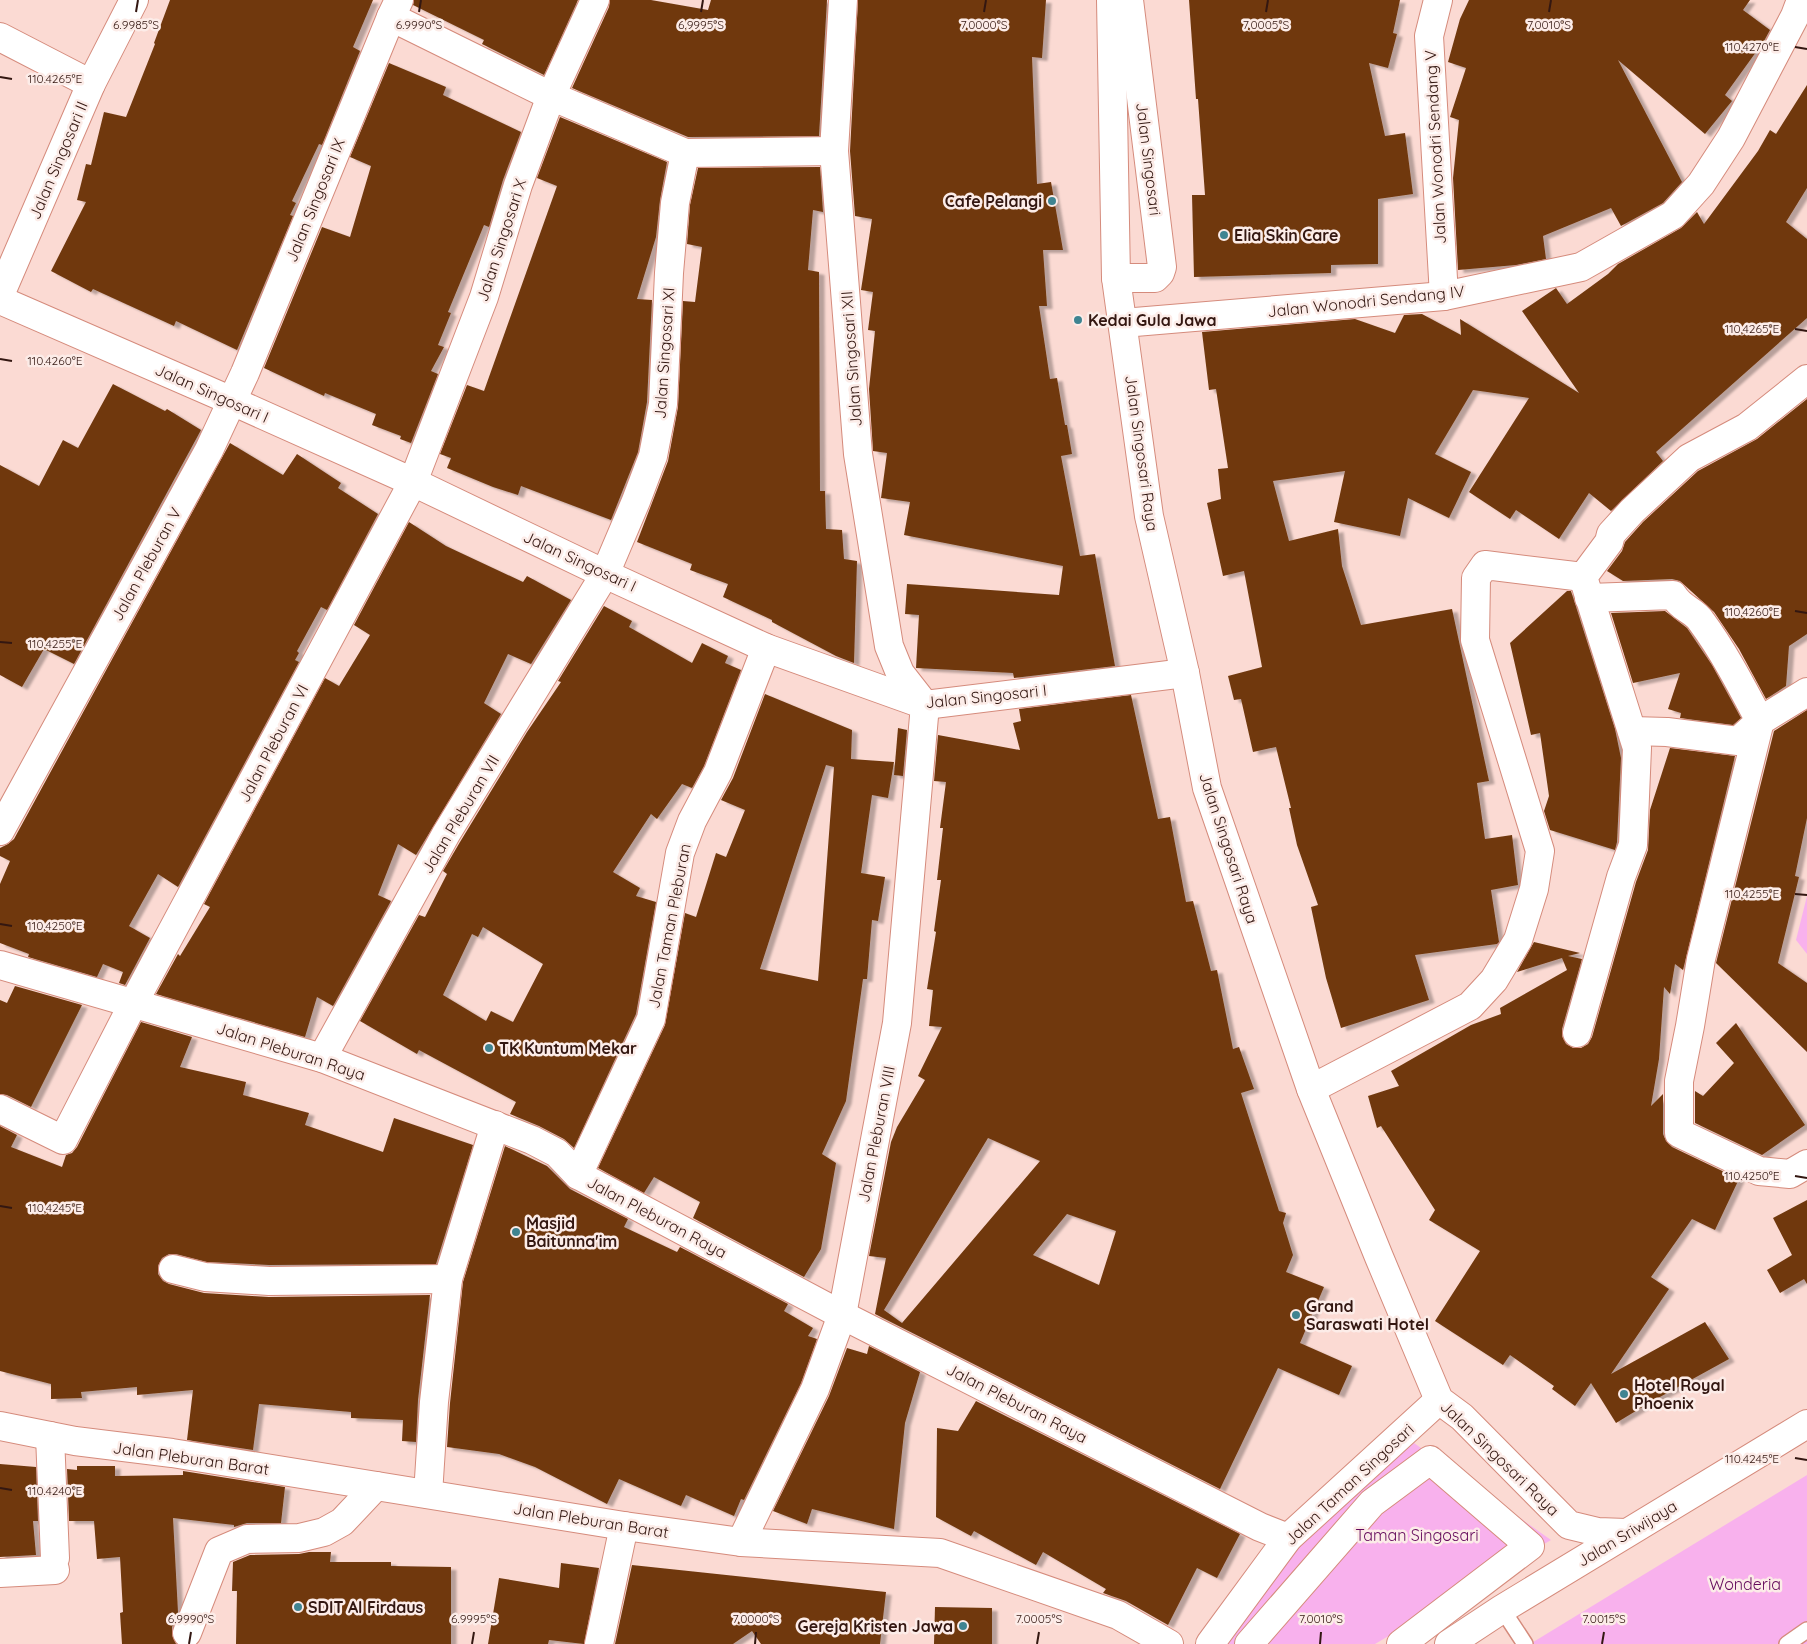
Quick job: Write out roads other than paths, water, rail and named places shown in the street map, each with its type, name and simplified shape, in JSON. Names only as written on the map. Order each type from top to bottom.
[{"type":"street","name":"Jalan Singosari II","points":[[0,295],[90,84],[134,0]]},
{"type":"street","name":"Jalan Singosari X","points":[[413,482],[484,297],[518,185],[551,96],[595,0]]},
{"type":"street","name":"Jalan Singosari XII","points":[[843,0],[834,151],[860,464],[889,646],[900,672],[925,705]]},
{"type":"street","name":"Jalan Singosari Raya","points":[[1111,0],[1116,278],[1149,516],[1185,673],[1207,788],[1311,1089],[1439,1400],[1462,1417],[1569,1526],[1598,1532],[1626,1533]]},
{"type":"street","name":"Jalan Singosari","points":[[1116,278],[1155,278],[1160,273],[1162,267],[1129,0]]},
{"type":"street","name":"Jalan Wonodri Sendang V","points":[[1438,0],[1429,36],[1444,296]]},
{"type":"street","name":"Jalan Wonodri Sendang IV","points":[[1123,323],[1444,296],[1580,267],[1673,215],[1701,184],[1731,138],[1795,16],[1801,0]]},
{"type":"street","points":[[395,8],[551,96],[686,154],[834,151]]},
{"type":"street","name":"Jalan Singosari IX","points":[[232,401],[395,8]]},
{"type":"street","points":[[0,37],[90,84]]},
{"type":"street","name":"Jalan Singosari XI","points":[[606,574],[653,456],[663,404],[674,203],[686,154]]},
{"type":"street","name":"Jalan Singosari I","points":[[0,300],[413,482],[766,648],[925,705],[1185,673]]},
{"type":"street","points":[[1577,1033],[1621,877],[1633,845],[1637,748],[1586,588],[1609,542],[1611,534],[1632,511],[1689,458],[1747,427],[1807,380]]},
{"type":"street","name":"Jalan Pleburan V","points":[[0,831],[209,450],[232,401]]},
{"type":"street","name":"Jalan Pleburan VI","points":[[0,1108],[63,1140],[133,1004],[413,482]]},
{"type":"street","points":[[1311,1089],[1470,1006],[1494,980],[1518,940],[1534,889],[1540,851],[1475,640],[1476,578],[1485,565],[1586,588],[1674,595],[1678,604],[1700,618],[1760,721],[1701,959],[1679,1081],[1679,1133],[1759,1171],[1790,1174],[1807,1164]]},
{"type":"street","name":"Jalan Pleburan VII","points":[[322,1058],[446,834],[606,574]]},
{"type":"street","name":"Jalan Taman Pleburan","points":[[578,1175],[651,1019],[680,853],[692,821],[718,772],[766,648]]},
{"type":"street","points":[[1632,731],[1667,732],[1738,741],[1760,721],[1807,692]]},
{"type":"street","name":"Jalan Pleburan VIII","points":[[741,1542],[815,1389],[842,1315],[897,1023],[925,705]]},
{"type":"street","name":"Jalan Pleburan Raya","points":[[0,964],[322,1058],[532,1140],[557,1153],[578,1175],[842,1315],[1260,1527],[1288,1538]]},
{"type":"street","points":[[428,1494],[434,1402],[448,1279],[495,1125]]},
{"type":"street","points":[[173,1270],[205,1277],[269,1281],[448,1279]]},
{"type":"street","name":"Jalan Taman Singosari","points":[[1210,1644],[1288,1538],[1439,1400]]},
{"type":"street","name":"Jalan Sriwijaya","points":[[1449,1644],[1502,1609],[1807,1424]]},
{"type":"street","name":"Jalan Pleburan Barat","points":[[0,1426],[75,1442],[172,1453],[624,1526],[741,1542],[940,1553],[1118,1615],[1169,1644]]},
{"type":"street","points":[[0,1572],[55,1564],[50,1436]]},
{"type":"street","name":"Jalan Taman Singosari","points":[[1249,1644],[1372,1503],[1430,1460],[1530,1546],[1401,1644]]},
{"type":"street","points":[[186,1633],[219,1551],[247,1539],[299,1538],[324,1532],[342,1522],[376,1486]]},
{"type":"street","points":[[599,1644],[624,1526]]},
{"type":"street","points":[[1569,1526],[1572,1567]]},
{"type":"lane","points":[[1502,1609],[1525,1644]]},
{"type":"lane","points":[[1787,1644],[1807,1630]]},
{"type":"place","name":"Cafe Pelangi","points":[[1052,201]]},
{"type":"place","name":"Elia Skin Care","points":[[1224,235]]},
{"type":"place","name":"Kedai Gula Jawa","points":[[1078,320]]},
{"type":"place","name":"TK Kuntum Mekar","points":[[489,1048]]},
{"type":"place","name":"Masjid Baitunna'im","points":[[516,1232]]},
{"type":"place","name":"Grand Saraswati Hotel","points":[[1296,1315]]},
{"type":"place","name":"Hotel Royal Phoenix","points":[[1624,1394]]},
{"type":"place","name":"SDIT Al Firdaus","points":[[298,1607]]},
{"type":"place","name":"Gereja Kristen Jawa","points":[[963,1626]]},
{"type":"park label","name":"Taman Singosari","points":[[1417,1535]]},
{"type":"park label","name":"Wonderia","points":[[1745,1584]]}]
